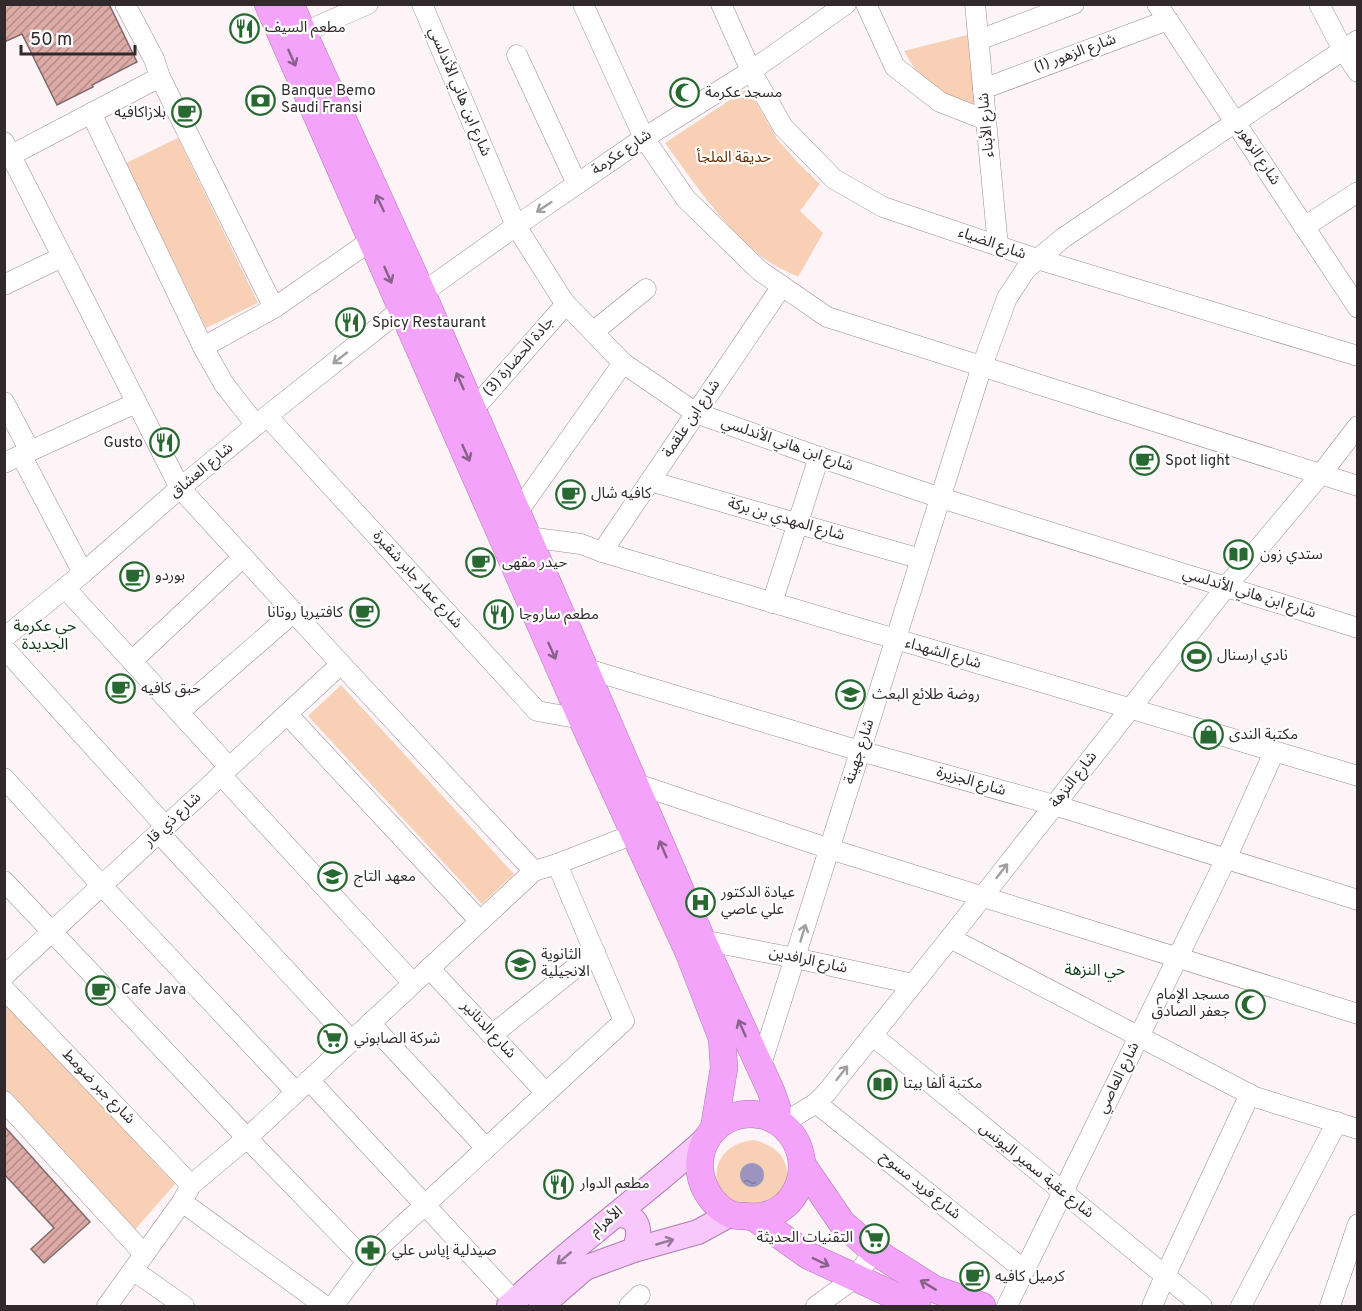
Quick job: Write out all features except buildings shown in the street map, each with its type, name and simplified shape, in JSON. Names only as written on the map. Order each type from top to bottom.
[{"type":"highway","points":[[268,4],[372,240],[412,301],[473,410],[702,940],[771,1090],[780,1123]]},
{"type":"highway","points":[[290,4],[582,719],[689,953],[722,1038],[724,1068],[710,1134],[699,1160],[701,1182],[713,1202],[743,1216],[809,1257],[917,1306]]},
{"type":"highway","points":[[710,1134],[728,1119],[744,1114],[761,1115],[780,1123],[793,1136],[801,1150],[803,1166],[800,1185],[789,1202],[774,1213],[743,1216]]},
{"type":"highway","points":[[803,1166],[842,1224],[874,1251],[934,1289],[982,1306]]},
{"type":"main road","name":"الأهرام","points":[[512,1304],[681,1162],[710,1134]]},
{"type":"main road","points":[[616,1215],[625,1215],[638,1225],[639,1238],[634,1250]]},
{"type":"main road","name":"الأهرام","points":[[541,1306],[585,1268],[743,1216]]},
{"type":"street","points":[[125,4],[154,59],[160,77],[274,308]]},
{"type":"street","points":[[303,33],[368,4]]},
{"type":"street","name":"شارع ابن هاني الأندلسي","points":[[422,4],[516,226],[566,304],[623,363],[696,413],[940,498],[1358,628]]},
{"type":"street","points":[[583,4],[644,138],[686,199],[760,271],[827,317],[1358,486]]},
{"type":"street","name":"شارع الضياء","points":[[721,4],[751,72],[783,127],[834,179],[883,207],[1037,259],[1358,356]]},
{"type":"street","name":"شارع عكرمة","points":[[412,301],[644,138],[751,72],[846,4]]},
{"type":"street","points":[[866,4],[895,67],[940,102],[986,120]]},
{"type":"street","name":"شارع الأبناء","points":[[975,4],[998,246]]},
{"type":"street","points":[[979,40],[1074,4]]},
{"type":"street","points":[[1319,4],[1350,45],[1358,72]]},
{"type":"street","name":"شارع الزهور (1)","points":[[983,88],[1162,12]]},
{"type":"street","name":"شارع الزهور","points":[[1162,12],[1358,308]]},
{"type":"street","name":"شارع جهينة","points":[[760,1068],[982,366],[1006,298],[1026,269],[1063,238],[1350,45]]},
{"type":"street","points":[[518,55],[577,184]]},
{"type":"street","points":[[160,77],[91,113],[7,152],[180,488],[534,871]]},
{"type":"street","name":"شارع عمار جابر شقيرة","points":[[91,113],[203,347],[224,384],[537,711],[582,719]]},
{"type":"street","points":[[1304,227],[1358,192]]},
{"type":"street","points":[[203,347],[274,308],[372,240]]},
{"type":"street","points":[[4,285],[62,257]]},
{"type":"street","name":"شارع ابن علقمة","points":[[602,552],[782,286]]},
{"type":"street","points":[[593,332],[646,290]]},
{"type":"street","name":"شارع العشاق","points":[[4,638],[261,421],[412,301]]},
{"type":"street","name":"جادة الحضارة (3)","points":[[473,410],[566,304]]},
{"type":"street","points":[[517,513],[623,363]]},
{"type":"street","points":[[4,402],[18,456],[83,573]]},
{"type":"street","points":[[18,456],[136,403]]},
{"type":"street","name":"شارع النزهة","points":[[780,1123],[816,1103],[827,1092],[1226,587],[1321,474],[1358,426]]},
{"type":"street","points":[[772,603],[819,457]]},
{"type":"street","name":"شارع المهدي بن بركة","points":[[650,481],[921,559]]},
{"type":"street","name":"شارع الشهداء","points":[[528,537],[581,544],[772,603],[1358,776]]},
{"type":"street","points":[[132,661],[243,557]]},
{"type":"street","points":[[66,588],[178,712],[225,771],[413,983]]},
{"type":"street","points":[[178,712],[294,612]]},
{"type":"street","points":[[4,648],[162,830],[351,1040]]},
{"type":"street","name":"شارع ذي قار","points":[[4,976],[341,664]]},
{"type":"street","name":"شارع الجزيرة","points":[[584,668],[860,751],[1054,805],[1358,900]]},
{"type":"street","points":[[286,714],[480,921]]},
{"type":"street","name":"شارع العاصي","points":[[1007,1306],[1226,859],[1275,752]]},
{"type":"street","points":[[4,778],[102,886],[302,1086],[425,1204],[512,1304]]},
{"type":"street","points":[[634,783],[830,849],[1358,1014]]},
{"type":"street","points":[[107,1306],[187,1194],[534,871],[634,834]]},
{"type":"street","points":[[333,1306],[375,1251],[624,1021],[557,864]]},
{"type":"street","points":[[4,881],[366,1261]]},
{"type":"street","points":[[950,938],[1255,1097],[1358,1128]]},
{"type":"street","name":"شارع الرافدين","points":[[702,940],[913,984]]},
{"type":"street","points":[[492,1035],[595,952]]},
{"type":"street","name":"شارع الدنانير","points":[[429,968],[546,1093]]},
{"type":"street","name":"شارع جبر ضومط","points":[[4,989],[187,1194],[325,1306]]},
{"type":"street","points":[[370,1023],[486,1148]]},
{"type":"street","name":"شارع عقبة سمير اليونس","points":[[872,1035],[1202,1306]]},
{"type":"street","points":[[1152,1306],[1250,1094]]},
{"type":"street","points":[[4,1101],[139,1262],[184,1306]]},
{"type":"street","name":"شارع فريد مسوح","points":[[816,1103],[1024,1270]]},
{"type":"street","points":[[1241,1306],[1337,1122]]},
{"type":"street","points":[[1330,1306],[1356,1235]]},
{"type":"street","points":[[816,1306],[855,1278],[874,1251]]},
{"type":"green space","points":[[971,34],[976,108],[943,96],[919,76],[904,51]]},
{"type":"green space","name":"حديقة الملجأ","points":[[748,88],[777,139],[820,184],[800,211],[823,233],[798,277],[769,262],[736,234],[699,190],[665,143]]},
{"type":"green space","points":[[178,138],[258,303],[206,328],[126,163]]},
{"type":"green space","points":[[341,685],[514,874],[482,904],[308,716]]},
{"type":"green space","points":[[5,1003],[175,1184],[132,1233],[5,1093]]},
{"type":"green space","points":[[754,1140],[772,1147],[783,1158],[787,1173],[786,1182],[784,1192],[744,1211],[719,1189],[716,1180],[717,1170],[725,1153],[735,1145]]},
{"type":"water","points":[[752,1163],[757,1164],[763,1170],[763,1180],[757,1186],[752,1187],[747,1186],[741,1180],[740,1175],[741,1170],[747,1164]]},
{"type":"place","name":"مطعم السيف","points":[[244,28]]},
{"type":"place","name":"مسجد عكرمة","points":[[684,93]]},
{"type":"place","name":"Banque Bemo Saudi Fransi","points":[[260,100]]},
{"type":"place","name":"بلازاكافيه","points":[[187,113]]},
{"type":"place","name":"Spicy Restaurant","points":[[351,323]]},
{"type":"place","name":"Gusto","points":[[164,443]]},
{"type":"place","name":"Spot light","points":[[1144,461]]},
{"type":"place","name":"كافيه شال","points":[[570,494]]},
{"type":"place","name":"ستدي زون","points":[[1239,555]]},
{"type":"place","name":"حيدر مقهى","points":[[481,563]]},
{"type":"place","name":"بوردو","points":[[134,576]]},
{"type":"place","name":"كافتيريا روتانا","points":[[364,613]]},
{"type":"place","name":"مطعم ساروجا","points":[[498,615]]},
{"type":"place","name":"نادي ارسنال","points":[[1196,656]]},
{"type":"place","name":"حبق كافيه","points":[[120,689]]},
{"type":"place","name":"روضة طلائع البعث","points":[[851,695]]},
{"type":"place","name":"مكتبة الندى","points":[[1208,735]]},
{"type":"place","name":"معهد التاج","points":[[333,877]]},
{"type":"place","name":"عيادة الدكتور علي عاصي","points":[[700,902]]},
{"type":"place","name":"الثانوية الانجيلية","points":[[520,964]]},
{"type":"place","name":"Cafe Java","points":[[100,990]]},
{"type":"place","name":"مسجد الإمام جعفر الصادق","points":[[1251,1004]]},
{"type":"place","name":"شركة الصابوني","points":[[333,1039]]},
{"type":"place","name":"مكتبة ألفا بيتا","points":[[882,1084]]},
{"type":"place","name":"مطعم الدوار","points":[[559,1184]]},
{"type":"place","name":"التقنيات الحديثة","points":[[874,1238]]},
{"type":"place","name":"صيدلية إياس علي","points":[[371,1251]]},
{"type":"place","name":"كرميل كافيه","points":[[974,1277]]},
{"type":"district","name":"حي عكرمة الجديدة","points":[[45,636]]},
{"type":"district","name":"حي النزهة","points":[[1095,971]]}]
